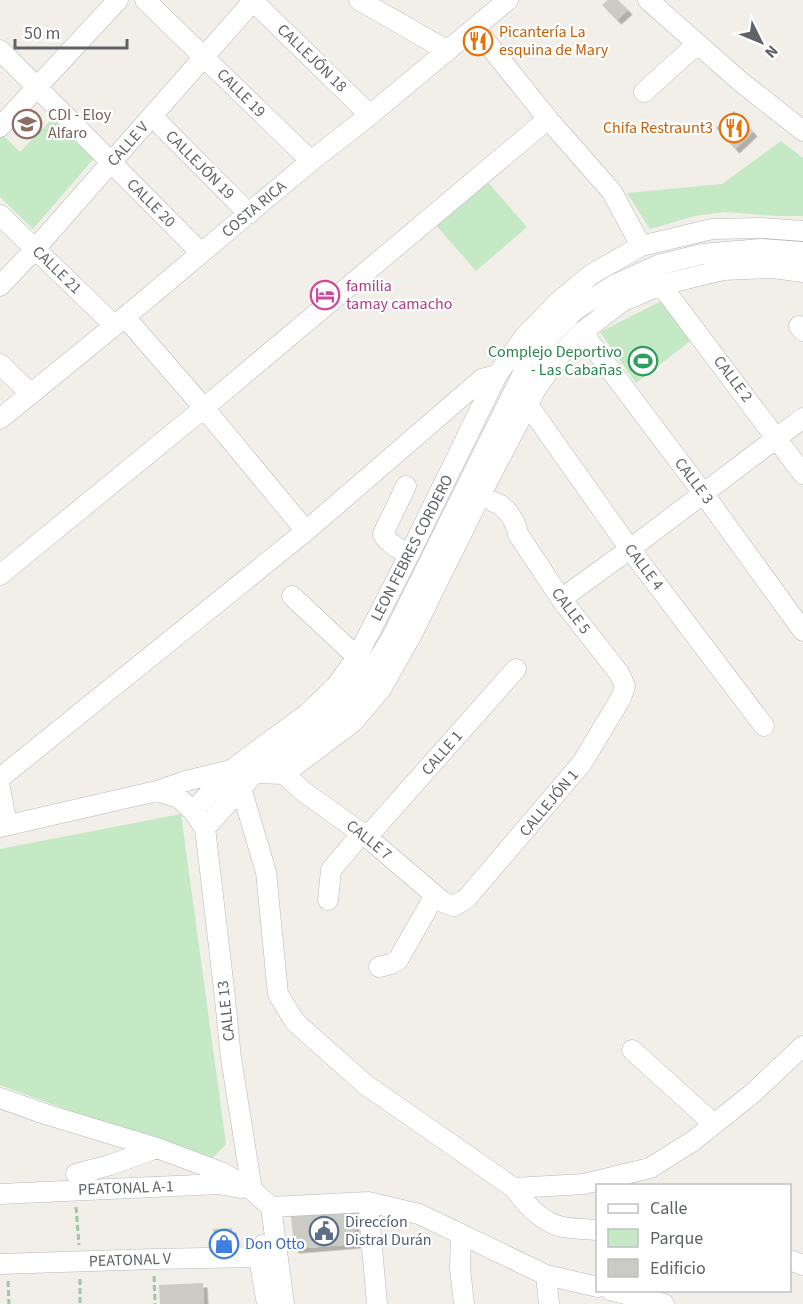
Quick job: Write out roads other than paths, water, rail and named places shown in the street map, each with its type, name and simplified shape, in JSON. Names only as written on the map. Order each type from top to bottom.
[{"type":"street","points":[[0,127],[118,0]]},
{"type":"street","name":"CALLE 19","points":[[146,0],[310,161]]},
{"type":"street","points":[[359,0],[448,51]]},
{"type":"street","name":"COSTA RICA","points":[[0,419],[508,0]]},
{"type":"street","points":[[648,0],[741,82],[803,131]]},
{"type":"street","name":"CALLE V","points":[[0,286],[253,1]]},
{"type":"street","name":"CALLEJÓN 18","points":[[253,1],[370,115]]},
{"type":"street","points":[[475,28],[548,119],[612,192],[641,246]]},
{"type":"street","points":[[644,92],[697,44]]},
{"type":"street","name":"CALLE 20","points":[[0,50],[201,253]]},
{"type":"street","name":"CALLEJÓN 19","points":[[152,116],[249,214]]},
{"type":"street","points":[[0,575],[204,408],[548,119]]},
{"type":"street","name":"CALLE 21","points":[[0,215],[35,249],[119,321],[204,408],[306,531]]},
{"type":"street","name":"LEON FEBRES CORDERO","points":[[193,811],[231,770],[308,713],[336,686],[357,657],[410,555],[497,375],[525,336],[558,302],[592,274],[641,246],[712,229],[761,228],[803,231]]},
{"type":"street","name":"LEON FEBRES CORDERO","points":[[205,828],[255,773],[343,705],[370,673],[483,489],[524,372],[548,338],[575,310],[616,284],[658,265],[702,254],[760,249],[803,252]]},
{"type":"street","points":[[255,773],[284,774],[353,722],[381,689],[412,634],[483,489],[536,389],[560,355],[582,332],[623,301],[662,285],[723,270],[773,268],[803,272]]},
{"type":"street","name":"CALLE 2","points":[[662,285],[803,474]]},
{"type":"street","name":"CALLE 3","points":[[582,332],[803,631]]},
{"type":"street","points":[[0,364],[31,394]]},
{"type":"street","points":[[0,778],[306,531],[482,379],[497,375]]},
{"type":"street","name":"CALLE 4","points":[[528,405],[630,549],[764,726]]},
{"type":"street","points":[[561,600],[803,418]]},
{"type":"street","name":"CALLE 5","points":[[454,465],[502,505],[517,525],[518,534],[561,600],[619,673],[625,686]]},
{"type":"street","points":[[406,486],[383,537],[410,555]]},
{"type":"street","points":[[292,597],[357,657]]},
{"type":"street","name":"CALLE 1","points":[[328,900],[331,870],[516,669]]},
{"type":"street","name":"CALLEJÓN 1","points":[[454,906],[466,899],[582,764],[621,699],[625,686]]},
{"type":"street","points":[[0,788],[3,826],[157,791],[231,770],[241,788],[266,872],[278,994],[295,1022],[366,1085],[514,1188],[525,1203],[545,1220],[561,1227],[596,1230]]},
{"type":"street","name":"CALLE 7","points":[[284,774],[304,792],[365,835],[443,902],[454,906]]},
{"type":"street","points":[[157,791],[179,798],[193,811]]},
{"type":"street","name":"CALLE 13","points":[[193,811],[205,828],[231,1058],[252,1190]]},
{"type":"street","points":[[379,967],[398,960],[435,895]]},
{"type":"street","points":[[514,1188],[584,1184],[650,1168],[693,1141],[753,1093],[803,1046]]},
{"type":"street","points":[[632,1050],[714,1124]]},
{"type":"street","points":[[0,1098],[157,1148],[221,1172],[252,1190],[271,1207],[284,1304]]},
{"type":"street","points":[[76,1174],[110,1165],[157,1148]]},
{"type":"street","name":"PEATONAL A-1","points":[[0,1194],[219,1184],[252,1190]]},
{"type":"street","points":[[271,1207],[368,1202],[418,1214],[546,1275],[596,1287]]},
{"type":"street","points":[[368,1202],[377,1304]]},
{"type":"street","points":[[267,1304],[260,1257],[271,1207]]},
{"type":"street","points":[[460,1234],[460,1268],[464,1304]]},
{"type":"street","name":"PEATONAL V","points":[[4,1264],[260,1257]]},
{"type":"street","points":[[546,1275],[549,1304]]},
{"type":"street","points":[[616,1292],[644,1301],[664,1304]]},
{"type":"place","name":"Picantería La esquina de Mary","points":[[478,41]]},
{"type":"place","name":"CDI - Eloy Alfaro","points":[[27,124]]},
{"type":"place","name":"Chifa Restraunt3","points":[[734,128]]},
{"type":"place","name":"familia tamay camacho","points":[[325,295]]},
{"type":"place","name":"Complejo Deportivo - Las Cabañas","points":[[643,361]]},
{"type":"place","name":"Direccíon Distral Durán","points":[[324,1231]]},
{"type":"place","name":"Don Otto","points":[[224,1244]]}]
